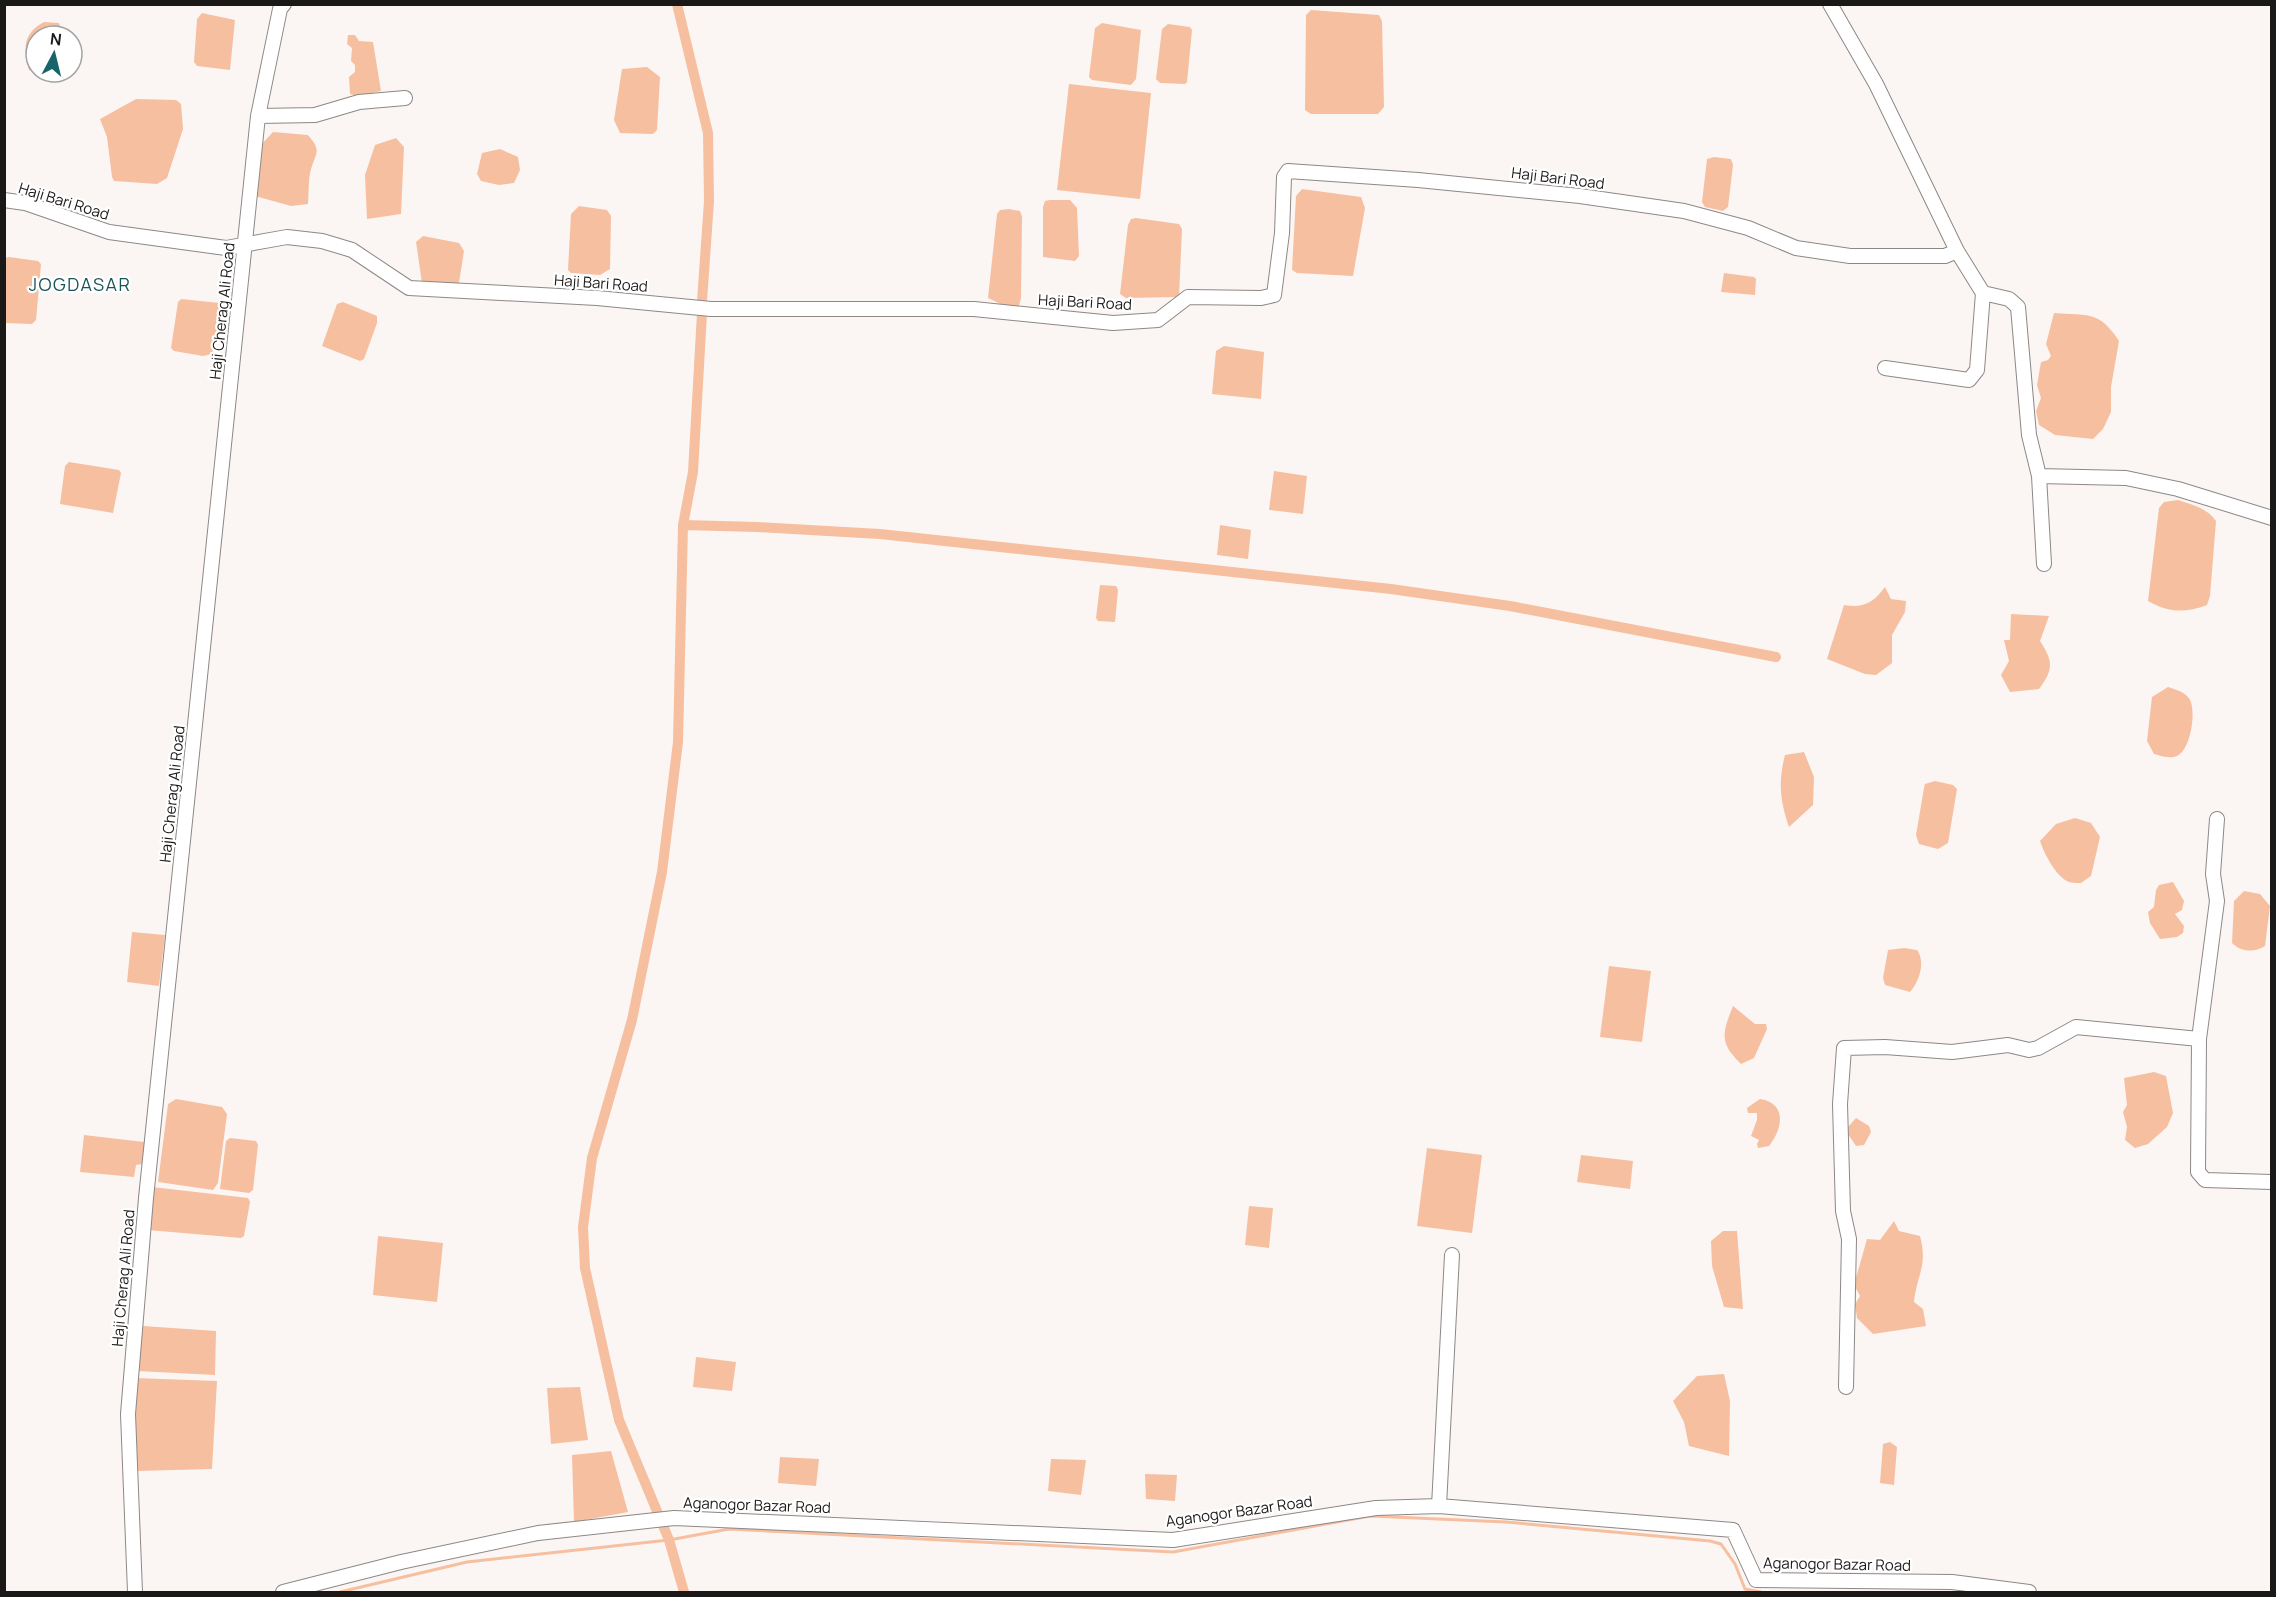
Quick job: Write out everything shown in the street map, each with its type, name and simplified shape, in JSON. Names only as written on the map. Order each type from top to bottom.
[{"type":"street","name":"Haji Cherag Ali Road","points":[[135,1593],[128,1414],[148,1174],[258,116],[280,9],[284,4]]},
{"type":"street","points":[[1830,4],[1876,84],[1958,251],[1983,293],[1977,370],[1973,378],[1969,380],[1885,368]]},
{"type":"street","points":[[258,116],[315,115],[359,102],[405,98]]},
{"type":"street","name":"Haji Bari Road","points":[[4,200],[26,203],[109,232],[226,248],[287,237],[322,241],[351,250],[409,288],[597,298],[711,309],[945,308],[1125,322],[1158,320],[1188,297],[1261,298],[1274,295],[1282,232],[1284,177],[1288,171],[1535,191],[1684,211],[1748,228],[1796,248],[1850,256],[1945,256],[1958,251]]},
{"type":"street","points":[[1983,293],[2009,299],[2018,307],[2029,435],[2039,476],[2044,564]]},
{"type":"street","points":[[2039,476],[2126,478],[2178,489],[2271,518]]},
{"type":"street","points":[[2217,819],[2213,874],[2217,901],[2199,1039],[2198,1172],[2205,1180],[2271,1182]]},
{"type":"street","points":[[1846,1387],[1849,1239],[1844,1211],[1840,1104],[1844,1048],[1885,1047],[1952,1052],[2008,1045],[2029,1050],[2038,1048],[2076,1027],[2199,1039]]},
{"type":"street","points":[[1439,1506],[1452,1255]]},
{"type":"street","name":"Aganogor Bazar Road","points":[[283,1593],[401,1562],[538,1533],[674,1518],[1173,1539],[1376,1508],[1439,1506],[1733,1530],[1756,1580],[1809,1587],[1952,1582],[2029,1593]]},
{"type":"shaded area","points":[[1311,10],[1379,15],[1382,21],[1384,107],[1378,114],[1311,114],[1305,110],[1306,15]]},
{"type":"shaded area","points":[[202,13],[235,20],[230,70],[197,66],[194,62],[197,19]]},
{"type":"shaded area","points":[[44,22],[59,24],[40,24]]},
{"type":"shaded area","points":[[1102,23],[1141,30],[1136,79],[1131,85],[1092,80],[1089,77],[1095,28]]},
{"type":"shaded area","points":[[1168,24],[1190,27],[1192,30],[1185,84],[1160,83],[1156,79],[1162,29]]},
{"type":"shaded area","points":[[348,35],[355,35],[359,41],[373,42],[381,91],[357,96],[350,94],[349,77],[355,72],[355,65],[351,61],[352,48],[347,44]]},
{"type":"shaded area","points":[[647,67],[660,77],[657,130],[653,134],[620,133],[614,120],[622,69]]},
{"type":"shaded area","points":[[1069,84],[1151,93],[1140,199],[1057,190]]},
{"type":"shaded area","points":[[136,99],[176,100],[181,104],[183,129],[167,178],[157,184],[114,181],[112,177],[107,137],[100,119]]},
{"type":"shaded area","points":[[273,132],[308,135],[315,145],[317,152],[310,173],[308,204],[291,206],[255,196],[259,147]]},
{"type":"shaded area","points":[[396,138],[404,147],[401,214],[367,219],[365,175],[375,145]]},
{"type":"shaded area","points":[[500,149],[518,157],[520,170],[514,183],[499,185],[481,181],[477,174],[482,153]]},
{"type":"shaded area","points":[[1714,157],[1731,159],[1733,165],[1728,207],[1723,211],[1705,207],[1702,202],[1707,159]]},
{"type":"shaded area","points":[[1302,189],[1361,197],[1365,208],[1353,276],[1297,273],[1292,270],[1296,196]]},
{"type":"shaded area","points":[[1070,200],[1077,208],[1079,256],[1075,261],[1043,257],[1043,207],[1045,201]]},
{"type":"shaded area","points":[[579,206],[607,210],[611,216],[610,269],[600,275],[571,273],[568,270],[571,214]]},
{"type":"shaded area","points":[[1000,210],[1020,211],[1022,217],[1021,298],[1019,306],[1009,308],[988,298],[997,214]]},
{"type":"shaded area","points":[[1131,219],[1179,224],[1182,229],[1179,297],[1126,298],[1120,294],[1128,225]]},
{"type":"shaded area","points":[[423,236],[459,243],[464,251],[458,289],[422,283],[416,242]]},
{"type":"shaded area","points":[[5,258],[38,261],[41,264],[36,320],[32,324],[5,323]]},
{"type":"shaded area","points":[[1724,273],[1754,277],[1756,279],[1755,295],[1721,292]]},
{"type":"shaded area","points":[[181,299],[220,303],[223,306],[212,354],[203,356],[174,351],[171,348],[178,302]]},
{"type":"shaded area","points":[[343,302],[377,316],[377,323],[364,359],[360,361],[322,346],[337,304]]},
{"type":"shaded area","points":[[2054,313],[2092,316],[2099,319],[2119,341],[2111,387],[2111,412],[2103,429],[2093,439],[2055,435],[2039,425],[2036,411],[2041,398],[2037,385],[2041,362],[2048,360],[2051,356],[2046,344]]},
{"type":"shaded area","points":[[1224,346],[1264,352],[1261,399],[1212,394],[1216,351]]},
{"type":"shaded area","points":[[69,462],[119,470],[121,473],[113,513],[60,504],[65,466]]},
{"type":"shaded area","points":[[1274,471],[1307,476],[1303,514],[1269,510]]},
{"type":"shaded area","points":[[2178,500],[2204,510],[2216,521],[2210,596],[2207,605],[2184,610],[2170,610],[2148,601],[2159,508],[2164,502]]},
{"type":"shaded area","points":[[1220,525],[1251,530],[1248,559],[1217,555]]},
{"type":"shaded area","points":[[1100,585],[1116,586],[1118,590],[1115,622],[1098,621],[1096,618]]},
{"type":"shaded area","points":[[1885,587],[1891,599],[1906,601],[1905,612],[1892,635],[1892,663],[1876,675],[1865,674],[1827,659],[1844,605],[1857,606],[1867,603],[1877,597]]},
{"type":"shaded area","points":[[2011,614],[2049,616],[2040,641],[2050,665],[2047,676],[2039,689],[2010,692],[2001,675],[2009,661],[2004,640],[2010,640]]},
{"type":"shaded area","points":[[2168,687],[2189,698],[2192,711],[2191,729],[2186,746],[2177,756],[2171,757],[2154,754],[2147,741],[2152,697]]},
{"type":"shaded area","points":[[1804,752],[1814,777],[1813,805],[1789,827],[1781,791],[1781,774],[1785,755]]},
{"type":"shaded area","points":[[1935,781],[1953,785],[1957,789],[1948,843],[1938,849],[1919,844],[1916,835],[1925,784]]},
{"type":"shaded area","points":[[2075,818],[2091,823],[2100,837],[2091,876],[2081,883],[2068,882],[2058,874],[2040,841],[2056,824]]},
{"type":"shaded area","points":[[2173,882],[2184,901],[2182,910],[2175,914],[2184,926],[2183,933],[2177,937],[2160,939],[2150,923],[2148,912],[2154,907],[2156,890],[2159,885]]},
{"type":"shaded area","points":[[2244,891],[2260,894],[2270,906],[2265,946],[2256,950],[2243,950],[2232,943],[2234,901]]},
{"type":"shaded area","points":[[132,932],[165,935],[159,986],[127,982]]},
{"type":"shaded area","points":[[1904,948],[1917,950],[1921,960],[1919,977],[1910,992],[1885,985],[1883,978],[1888,950]]},
{"type":"shaded area","points":[[1609,966],[1651,971],[1642,1042],[1600,1037]]},
{"type":"shaded area","points":[[1733,1006],[1755,1024],[1766,1024],[1767,1029],[1754,1058],[1741,1064],[1729,1049],[1725,1037]]},
{"type":"shaded area","points":[[2154,1072],[2166,1076],[2173,1113],[2167,1127],[2148,1144],[2135,1148],[2125,1140],[2127,1127],[2123,1112],[2127,1105],[2124,1078]]},
{"type":"shaded area","points":[[176,1099],[222,1107],[227,1114],[218,1183],[213,1190],[158,1182],[168,1104]]},
{"type":"shaded area","points":[[1760,1099],[1769,1101],[1775,1106],[1780,1118],[1777,1132],[1769,1146],[1758,1148],[1759,1140],[1751,1136],[1757,1113],[1748,1113],[1747,1108]]},
{"type":"shaded area","points":[[1856,1118],[1869,1126],[1871,1132],[1864,1145],[1856,1146],[1848,1134],[1848,1127]]},
{"type":"shaded area","points":[[84,1135],[144,1142],[143,1164],[136,1165],[134,1177],[80,1172]]},
{"type":"shaded area","points":[[230,1138],[256,1141],[258,1145],[253,1190],[249,1193],[220,1189],[226,1141]]},
{"type":"shaded area","points":[[1427,1148],[1482,1155],[1472,1233],[1417,1226]]},
{"type":"shaded area","points":[[1581,1155],[1633,1161],[1630,1189],[1577,1182]]},
{"type":"shaded area","points":[[152,1187],[248,1198],[250,1202],[244,1236],[241,1238],[148,1230]]},
{"type":"shaded area","points":[[1249,1206],[1273,1208],[1269,1248],[1245,1245]]},
{"type":"shaded area","points":[[1894,1221],[1899,1231],[1920,1236],[1923,1255],[1914,1302],[1923,1309],[1926,1326],[1873,1334],[1857,1318],[1855,1304],[1860,1296],[1854,1285],[1867,1239],[1880,1240]]},
{"type":"shaded area","points":[[1723,1231],[1737,1231],[1743,1309],[1724,1307],[1712,1266],[1711,1241]]},
{"type":"shaded area","points":[[378,1236],[443,1243],[437,1302],[373,1295]]},
{"type":"shaded area","points":[[143,1326],[216,1331],[215,1375],[137,1371]]},
{"type":"shaded area","points":[[696,1357],[736,1362],[732,1391],[693,1387]]},
{"type":"shaded area","points":[[1724,1374],[1730,1401],[1729,1456],[1689,1446],[1684,1422],[1673,1401],[1697,1376]]},
{"type":"shaded area","points":[[135,1378],[217,1381],[212,1469],[136,1471]]},
{"type":"shaded area","points":[[580,1387],[588,1440],[551,1444],[547,1388]]},
{"type":"shaded area","points":[[1890,1442],[1897,1447],[1894,1485],[1880,1483],[1883,1444]]},
{"type":"shaded area","points":[[611,1451],[628,1512],[574,1522],[572,1455]]},
{"type":"shaded area","points":[[780,1457],[819,1459],[816,1486],[778,1483]]},
{"type":"shaded area","points":[[1051,1459],[1086,1460],[1081,1495],[1048,1491]]},
{"type":"shaded area","points":[[1145,1474],[1177,1475],[1175,1501],[1146,1499]]},
{"type":"waterway","points":[[677,4],[708,133],[709,201],[702,301]]},
{"type":"waterway","points":[[684,1592],[669,1540],[619,1420],[585,1268],[583,1227],[592,1158],[632,1020],[662,872],[678,742],[683,525],[693,472],[702,313]]},
{"type":"waterway","points":[[683,525],[880,534],[1391,589],[1510,606],[1776,657]]},
{"type":"waterway","points":[[340,1592],[467,1562],[669,1540],[729,1529],[1173,1552],[1370,1516],[1506,1522],[1710,1541],[1721,1544],[1735,1564],[1745,1589],[1761,1592]]},
{"type":"district","name":"JOGDASAR","points":[[80,284]]}]
